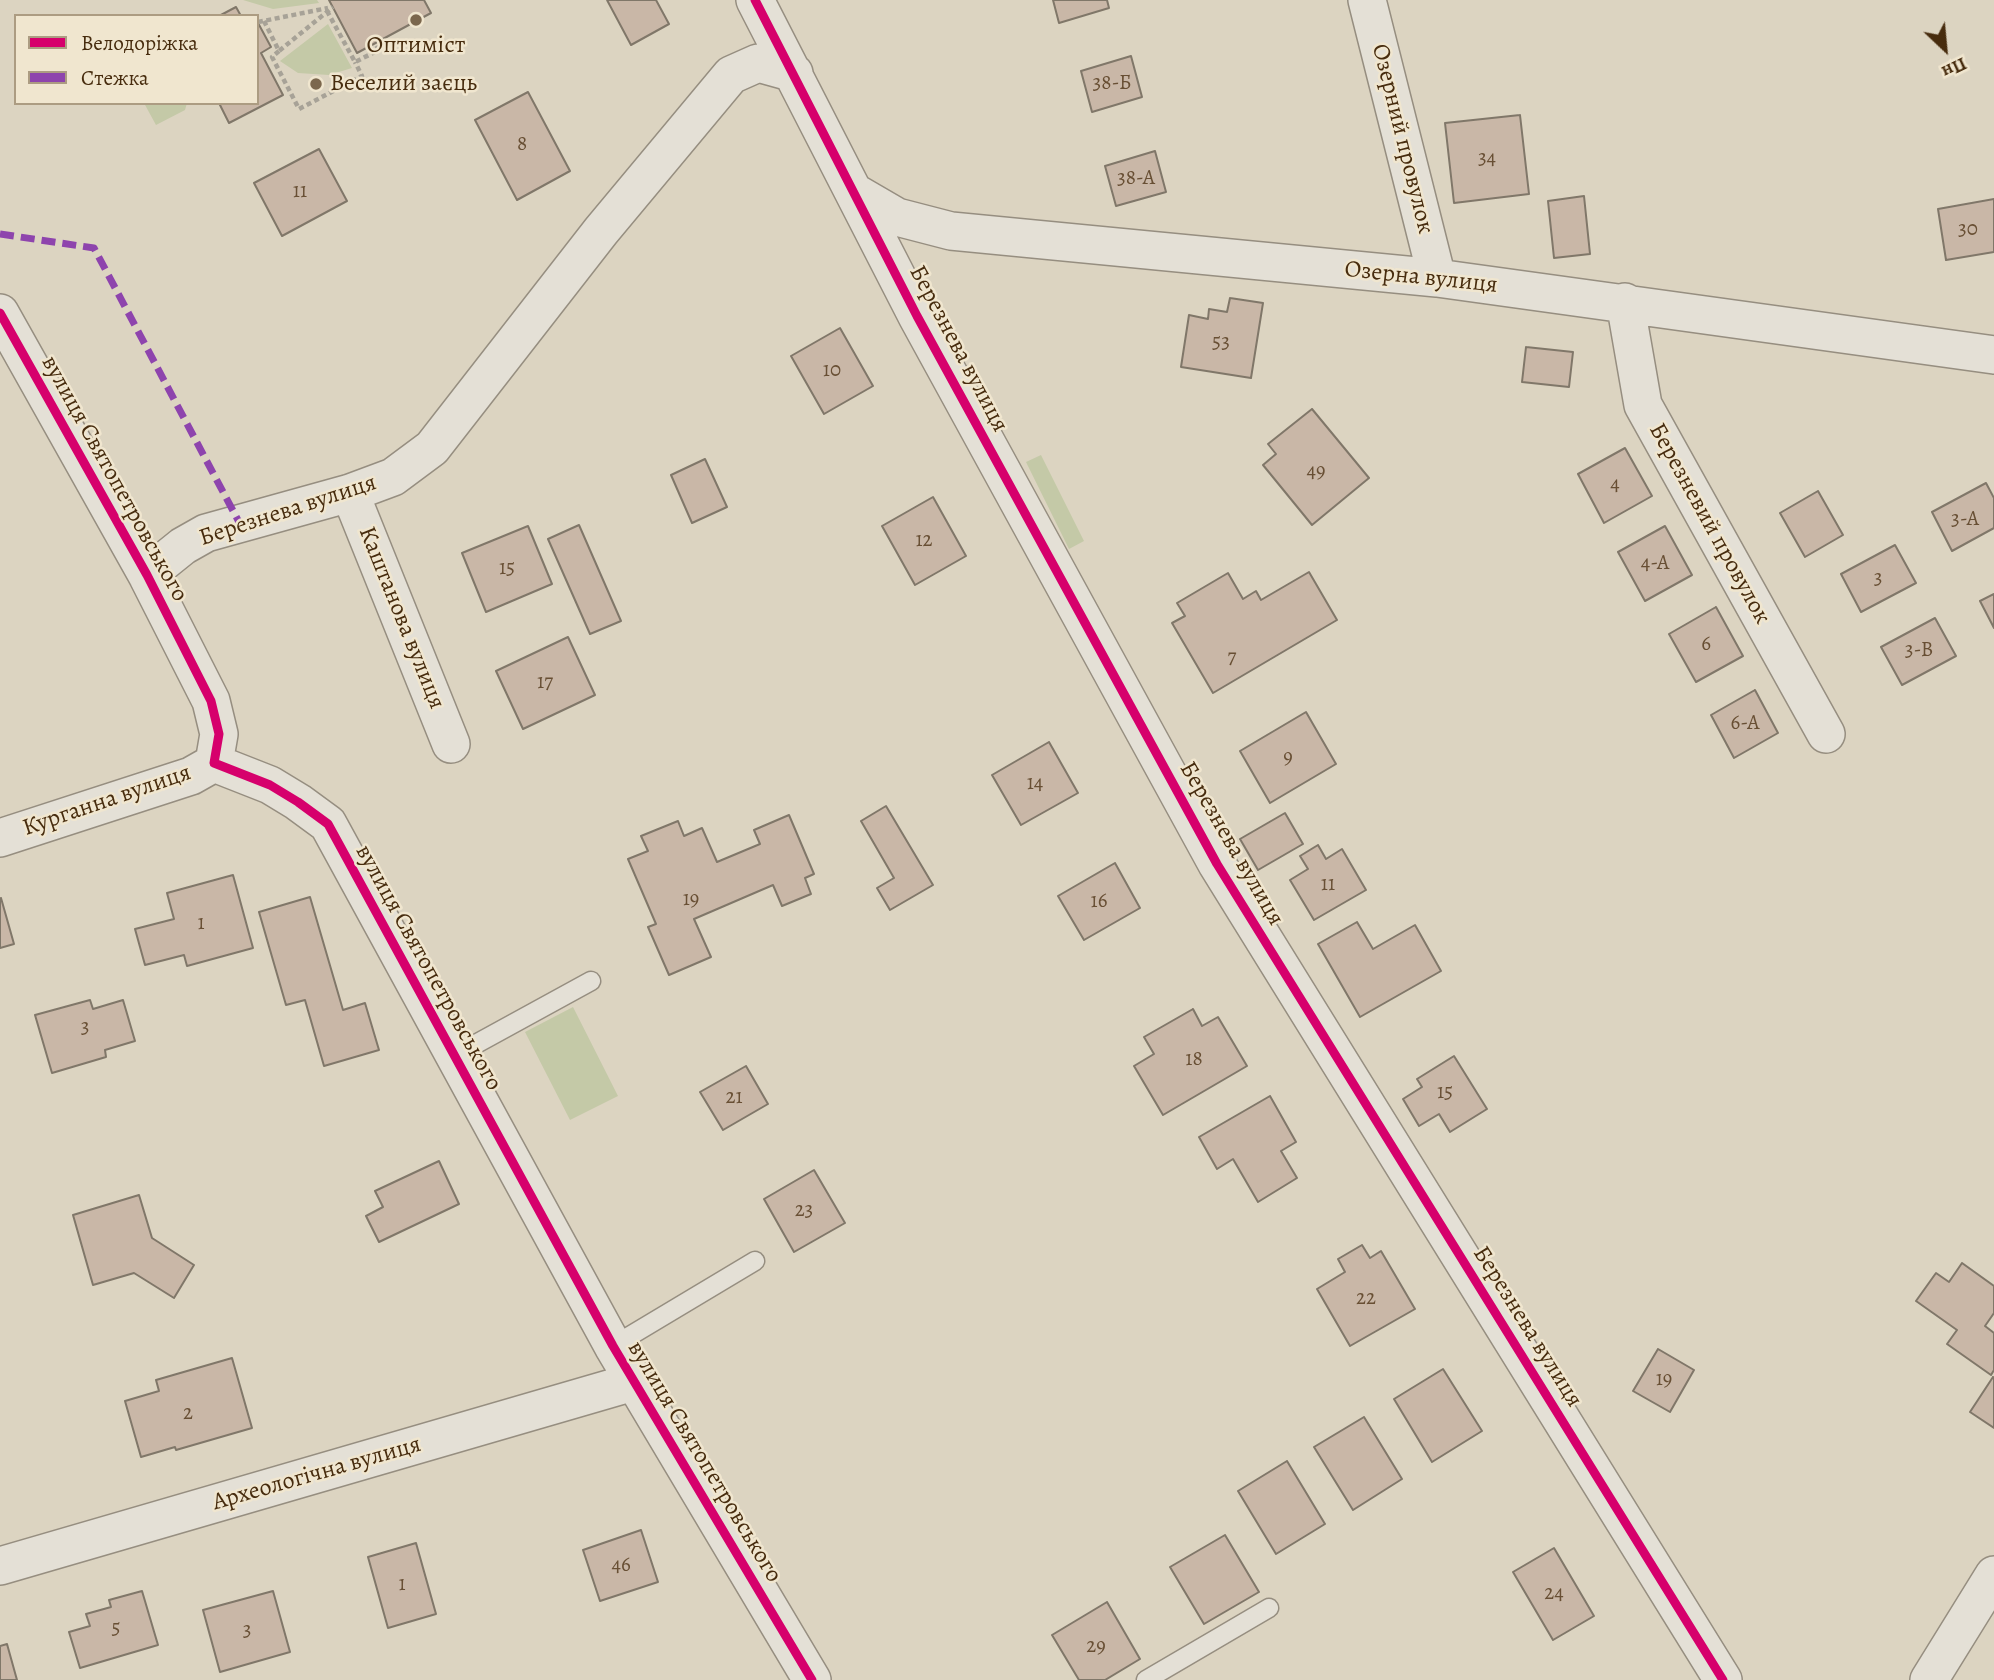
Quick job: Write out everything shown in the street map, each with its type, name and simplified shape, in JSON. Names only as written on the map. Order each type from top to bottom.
[{"type":"street","name":"Березнева вулиця","points":[[755,0],[916,316],[1217,864],[1723,1680]]},
{"type":"street","name":"Озерний провулок","points":[[1367,0],[1437,278]]},
{"type":"street","name":"Березнева вулиця","points":[[147,575],[183,545],[206,533],[350,493],[393,477],[432,448],[601,231],[731,75],[758,63],[794,73]]},
{"type":"street","name":"Озерна вулиця","points":[[855,192],[897,217],[951,231],[1437,278],[1994,355]]},
{"type":"street","name":"Березневий провулок","points":[[1625,303],[1643,405],[1826,734]]},
{"type":"street","name":"вулиця Святопетровського","points":[[0,313],[147,575],[211,701],[219,734],[214,762],[270,785],[328,824],[613,1346],[812,1680]]},
{"type":"street","name":"Каштанова вулиця","points":[[350,493],[452,744]]},
{"type":"street","name":"Курганна вулиця","points":[[0,838],[191,776],[214,762]]},
{"type":"street","name":"Археологічна вулиця","points":[[0,1566],[634,1382]]},
{"type":"street","points":[[1929,1680],[1994,1575]]},
{"type":"lane","points":[[454,1056],[591,981]]},
{"type":"lane","points":[[613,1346],[755,1261]]},
{"type":"lane","points":[[1146,1680],[1269,1608]]},
{"type":"path","points":[[259,22],[333,7],[327,11],[272,57],[299,109],[362,76],[327,11]]},
{"type":"path","points":[[264,21],[279,51]]},
{"type":"path","points":[[355,62],[379,50],[375,43]]},
{"type":"green space","points":[[243,0],[317,0],[319,3],[273,9]]},
{"type":"green space","points":[[328,24],[352,68],[329,75],[298,73],[280,61]]},
{"type":"green space","points":[[145,105],[186,105],[185,110],[156,125]]},
{"type":"green space","points":[[1041,455],[1084,541],[1069,549],[1026,462]]},
{"type":"green space","points":[[573,1007],[618,1096],[570,1120],[525,1032]]},
{"type":"building","points":[[329,0],[424,0],[431,13],[357,53]]},
{"type":"building","points":[[607,0],[656,0],[669,24],[631,45]]},
{"type":"building","points":[[1053,0],[1107,0],[1109,8],[1059,23]]},
{"type":"building","points":[[236,7],[240,14],[223,14]]},
{"type":"building","points":[[259,25],[271,47],[261,53],[283,95],[229,123],[220,105],[259,105]]},
{"type":"building","points":[[1131,56],[1142,97],[1092,112],[1081,71]]},
{"type":"building","points":[[528,92],[570,171],[517,200],[475,120]]},
{"type":"building","points":[[1520,115],[1529,194],[1454,203],[1445,123]]},
{"type":"building","points":[[319,149],[347,201],[282,236],[254,183]]},
{"type":"building","points":[[1155,151],[1166,192],[1116,206],[1105,166]]},
{"type":"building","points":[[1584,196],[1590,254],[1554,258],[1548,201]]},
{"type":"building","points":[[1994,199],[1994,252],[1946,260],[1938,209]]},
{"type":"building","points":[[1230,298],[1263,303],[1251,378],[1181,367],[1189,315],[1208,319],[1209,309],[1227,312]]},
{"type":"building","points":[[840,328],[873,386],[824,414],[791,356]]},
{"type":"building","points":[[1526,347],[1573,352],[1569,387],[1522,382]]},
{"type":"building","points":[[1312,409],[1369,478],[1312,525],[1263,465],[1276,454],[1268,444]]},
{"type":"building","points":[[1625,448],[1652,496],[1604,523],[1578,474]]},
{"type":"building","points":[[705,459],[727,507],[692,523],[671,475]]},
{"type":"building","points":[[1986,483],[1994,498],[1994,528],[1952,551],[1932,512]]},
{"type":"building","points":[[1818,491],[1843,535],[1805,557],[1780,513]]},
{"type":"building","points":[[933,497],[966,556],[915,585],[882,526]]},
{"type":"building","points":[[579,525],[621,621],[590,634],[548,539]]},
{"type":"building","points":[[528,526],[552,584],[486,612],[462,553]]},
{"type":"building","points":[[1665,526],[1692,575],[1645,601],[1618,552]]},
{"type":"building","points":[[1895,545],[1916,583],[1861,612],[1841,574]]},
{"type":"building","points":[[1309,572],[1337,620],[1213,693],[1172,623],[1185,616],[1177,603],[1228,573],[1243,599],[1256,591],[1261,600]]},
{"type":"building","points":[[1994,594],[1994,628],[1980,601]]},
{"type":"building","points":[[1716,607],[1743,656],[1696,682],[1669,634]]},
{"type":"building","points":[[1935,618],[1956,656],[1902,685],[1881,647]]},
{"type":"building","points":[[568,637],[595,695],[523,729],[496,671]]},
{"type":"building","points":[[1755,690],[1778,733],[1734,758],[1711,715]]},
{"type":"building","points":[[1306,712],[1336,764],[1270,803],[1240,751]]},
{"type":"building","points":[[1049,742],[1078,793],[1021,825],[992,775]]},
{"type":"building","points":[[886,806],[933,885],[890,910],[877,888],[894,878],[861,821]]},
{"type":"building","points":[[1285,813],[1303,844],[1258,870],[1240,839]]},
{"type":"building","points":[[789,815],[814,874],[805,878],[811,894],[782,906],[773,885],[694,919],[711,957],[669,975],[648,927],[656,924],[628,859],[648,851],[641,836],[678,821],[684,836],[702,828],[717,862],[760,844],[754,830]]},
{"type":"building","points":[[1318,845],[1326,859],[1342,849],[1366,890],[1314,920],[1290,880],[1308,869],[1300,856]]},
{"type":"building","points":[[1115,863],[1140,908],[1084,940],[1058,896]]},
{"type":"building","points":[[233,875],[253,948],[187,966],[184,955],[145,965],[135,929],[174,919],[167,893]]},
{"type":"building","points":[[310,897],[343,1010],[365,1003],[379,1050],[324,1066],[305,1000],[286,1005],[259,912]]},
{"type":"building","points":[[0,899],[14,944],[0,948]]},
{"type":"building","points":[[1357,922],[1373,949],[1415,925],[1441,971],[1360,1017],[1318,944]]},
{"type":"building","points":[[90,1000],[93,1009],[123,1000],[135,1041],[105,1050],[106,1057],[52,1073],[35,1015]]},
{"type":"building","points":[[1193,1009],[1202,1026],[1218,1017],[1247,1066],[1163,1115],[1134,1066],[1154,1054],[1144,1037]]},
{"type":"building","points":[[1454,1056],[1487,1109],[1450,1132],[1439,1114],[1419,1126],[1403,1099],[1422,1087],[1417,1079]]},
{"type":"building","points":[[746,1066],[768,1104],[723,1130],[700,1092]]},
{"type":"building","points":[[1270,1096],[1296,1142],[1281,1151],[1297,1178],[1258,1202],[1233,1159],[1217,1169],[1199,1137]]},
{"type":"building","points":[[439,1161],[459,1204],[379,1242],[366,1216],[383,1207],[375,1191]]},
{"type":"building","points":[[814,1170],[845,1223],[794,1252],[764,1199]]},
{"type":"building","points":[[139,1195],[152,1238],[194,1265],[174,1298],[134,1273],[93,1285],[73,1215]]},
{"type":"building","points":[[1362,1245],[1370,1258],[1381,1251],[1415,1309],[1350,1346],[1317,1289],[1345,1272],[1338,1259]]},
{"type":"building","points":[[1962,1263],[1994,1286],[1994,1313],[1985,1326],[1994,1333],[1994,1370],[1991,1375],[1947,1344],[1957,1330],[1916,1301],[1936,1273],[1949,1282]]},
{"type":"building","points":[[1658,1349],[1694,1370],[1670,1412],[1633,1391]]},
{"type":"building","points":[[232,1358],[252,1428],[141,1457],[125,1401],[159,1391],[156,1380]]},
{"type":"building","points":[[1443,1369],[1482,1431],[1432,1462],[1394,1399]]},
{"type":"building","points":[[1994,1378],[1994,1428],[1970,1412]]},
{"type":"building","points":[[1364,1417],[1402,1479],[1353,1510],[1314,1447]]},
{"type":"building","points":[[1287,1461],[1325,1524],[1276,1554],[1238,1491]]},
{"type":"building","points":[[641,1530],[658,1582],[600,1601],[583,1550]]},
{"type":"building","points":[[1225,1535],[1259,1592],[1204,1624],[1170,1567]]},
{"type":"building","points":[[416,1543],[436,1614],[388,1628],[368,1557]]},
{"type":"building","points":[[1554,1548],[1594,1616],[1553,1640],[1513,1572]]},
{"type":"building","points":[[142,1591],[158,1645],[80,1668],[69,1632],[90,1626],[86,1614],[111,1607],[109,1600]]},
{"type":"building","points":[[273,1591],[290,1652],[220,1672],[203,1610]]},
{"type":"building","points":[[1107,1602],[1140,1659],[1105,1680],[1079,1680],[1052,1635]]},
{"type":"building","points":[[7,1644],[17,1680],[0,1680],[0,1646]]},
{"type":"marked path","points":[[0,234],[94,248],[240,524]]},
{"type":"cycle path","points":[[755,0],[917,316],[1217,864],[1723,1680]]},
{"type":"cycle path","points":[[0,313],[147,575],[211,701],[219,734],[214,763],[270,785],[328,824],[613,1346],[812,1680]]},
{"type":"place","name":"Оптиміст","points":[[416,20]]},
{"type":"place","name":"Веселий заєць","points":[[316,84]]}]
